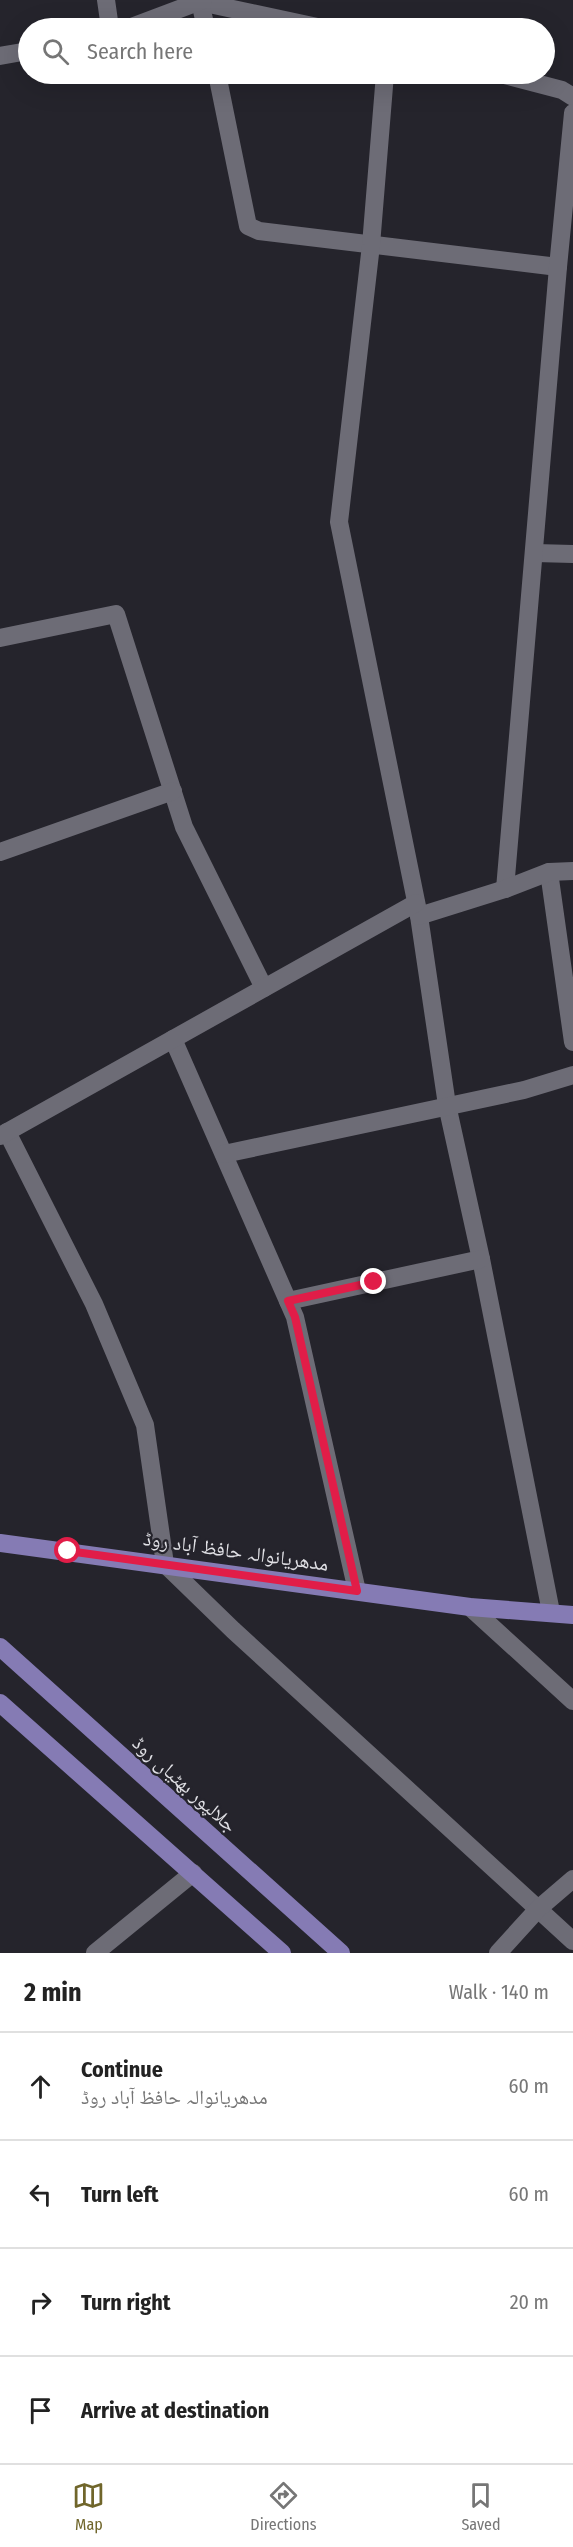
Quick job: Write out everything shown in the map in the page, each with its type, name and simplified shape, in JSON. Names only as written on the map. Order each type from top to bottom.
[{"type":"main road","name":"مدھریانوالہ حافظ آباد روڈ","points":[[0,1543],[470,1607],[573,1615]]},
{"type":"main road","name":"جلالپور بھٹیاں روڈ","points":[[0,1647],[341,1953]]},
{"type":"main road","points":[[0,1703],[282,1953]]},
{"type":"street","points":[[106,0],[109,18]]},
{"type":"street","points":[[156,18],[201,1],[277,18]]},
{"type":"street","points":[[201,1],[204,18]]},
{"type":"street","points":[[0,57],[18,53]]},
{"type":"street","points":[[219,84],[248,226],[259,231],[558,267]]},
{"type":"street","points":[[385,84],[370,245],[339,522],[417,910],[447,1105],[481,1259],[551,1612]]},
{"type":"street","points":[[539,84],[562,90],[573,97]]},
{"type":"street","points":[[506,889],[573,113]]},
{"type":"street","points":[[535,553],[573,554]]},
{"type":"street","points":[[0,638],[116,614],[184,827],[264,988]]},
{"type":"street","points":[[0,852],[173,791]]},
{"type":"street","points":[[573,871],[549,872],[506,889],[417,910],[264,988],[3,1134],[94,1304],[145,1425],[165,1564],[232,1630],[573,1941]]},
{"type":"street","points":[[549,872],[573,1042]]},
{"type":"street","points":[[173,1039],[295,1317],[357,1591]]},
{"type":"street","points":[[224,1154],[524,1090],[573,1075]]},
{"type":"street","points":[[288,1301],[481,1259]]},
{"type":"street","points":[[470,1607],[573,1701]]},
{"type":"street","points":[[95,1953],[193,1873]]},
{"type":"street","points":[[498,1953],[538,1910],[573,1879]]},
{"type":"route","points":[[68,1551],[357,1591],[295,1317],[288,1301],[374,1282]]}]
